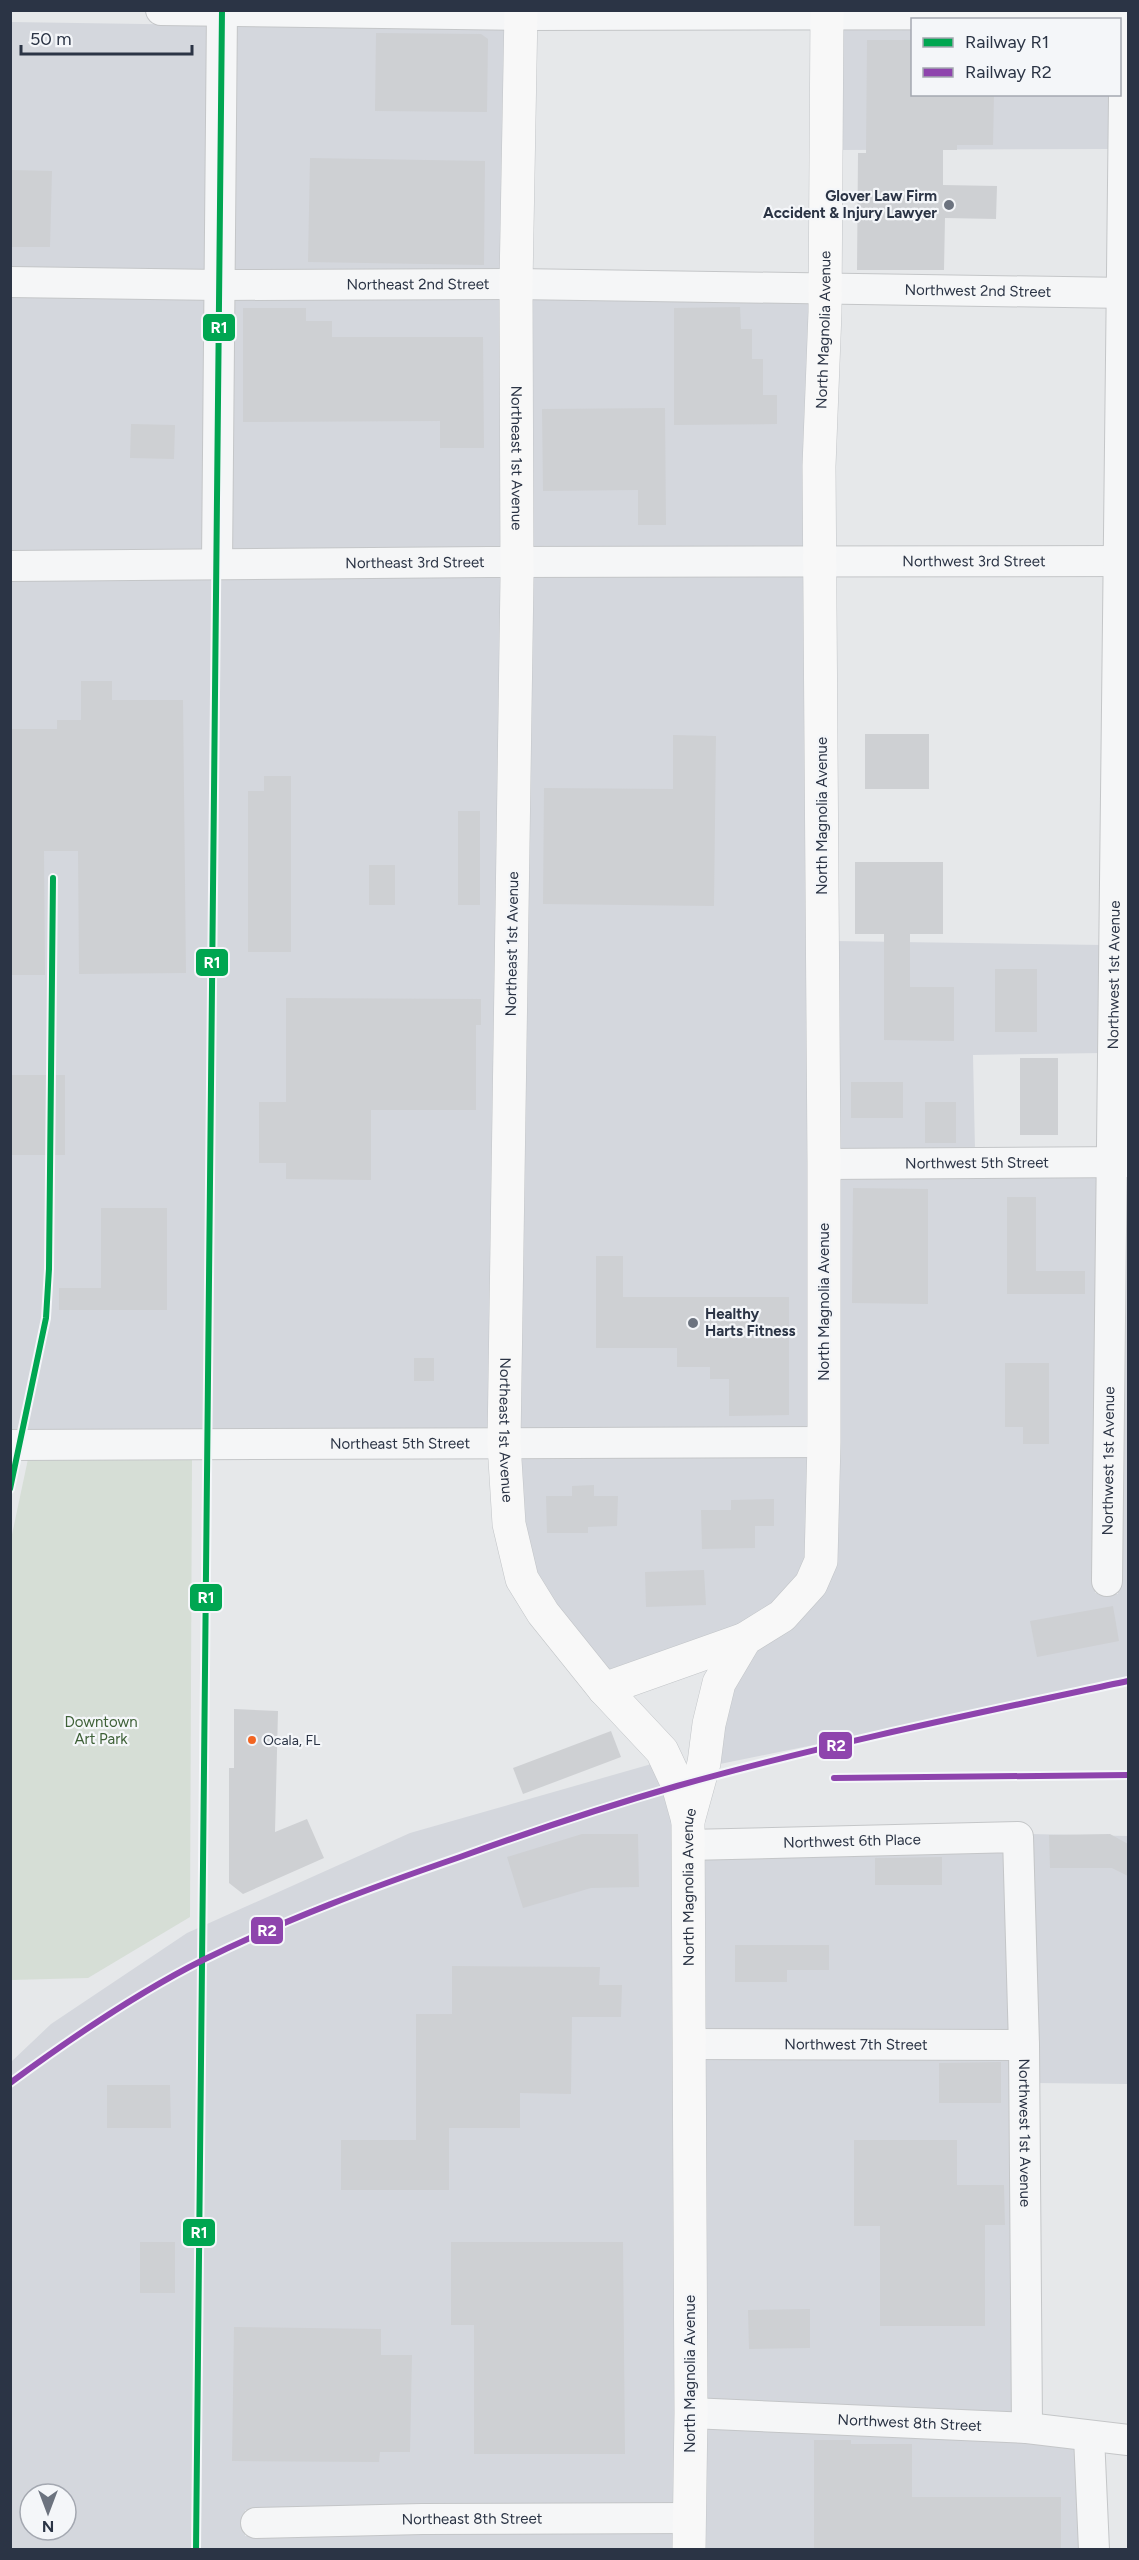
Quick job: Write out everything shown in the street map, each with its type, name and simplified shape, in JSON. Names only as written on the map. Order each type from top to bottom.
[{"type":"main road","name":"Northeast 1st Avenue","points":[[521,13],[516,284],[517,562],[504,1444],[509,1524],[522,1579],[543,1613],[604,1689],[662,1751],[678,1785],[687,1833]]},
{"type":"main road","name":"North Magnolia Avenue","points":[[689,2534],[691,2413],[687,1833],[704,1763],[709,1724],[719,1683],[745,1639],[782,1616],[811,1584],[821,1561],[824,1442],[824,1164],[819,466],[825,289],[827,13]]},
{"type":"main road","points":[[604,1689],[745,1639]]},
{"type":"street","points":[[161,10],[521,13],[1126,13]]},
{"type":"street","points":[[217,564],[222,11]]},
{"type":"street","name":"Northwest 1st Avenue","points":[[1107,1581],[1120,1162],[1126,13]]},
{"type":"street","name":"Northeast 2nd Street","points":[[10,282],[219,285],[516,284],[825,289]]},
{"type":"street","name":"Northwest 2nd Street","points":[[825,289],[1124,293]]},
{"type":"street","name":"Northeast 3rd Street","points":[[10,566],[819,561]]},
{"type":"street","name":"Northwest 3rd Street","points":[[819,561],[1123,561]]},
{"type":"street","name":"Northwest 5th Street","points":[[824,1164],[1120,1162]]},
{"type":"street","name":"Northeast 5th Street","points":[[10,1445],[824,1442]]},
{"type":"street","name":"Northwest 6th Place","points":[[687,1833],[1018,1838]]},
{"type":"street","name":"Northwest 1st Avenue","points":[[1018,1838],[1024,2045],[1027,2428]]},
{"type":"street","name":"Northwest 7th Street","points":[[688,2044],[1024,2045]]},
{"type":"street","name":"Northwest 8th Street","points":[[691,2413],[1027,2428],[1128,2440]]},
{"type":"street","points":[[1089,2436],[1094,2550]]},
{"type":"street","name":"Northeast 8th Street","points":[[256,2523],[422,2519],[689,2534]]},
{"type":"shaded area","points":[[11,22],[210,25],[208,272],[11,269]]},
{"type":"shaded area","points":[[234,25],[509,28],[504,270],[231,272]]},
{"type":"shaded area","points":[[838,28],[911,28],[911,96],[1112,96],[1111,149],[837,150]]},
{"type":"shaded area","points":[[11,295],[207,298],[205,550],[11,553]]},
{"type":"shaded area","points":[[504,297],[505,548],[228,550],[231,298]]},
{"type":"shaded area","points":[[527,297],[813,301],[808,547],[528,548]]},
{"type":"shaded area","points":[[808,574],[813,1429],[516,1430],[528,575]]},
{"type":"shaded area","points":[[505,575],[492,1431],[11,1432],[10,579]]},
{"type":"shaded area","points":[[834,941],[1103,945],[1102,1053],[973,1055],[975,1150],[836,1151]]},
{"type":"shaded area","points":[[1100,1175],[1095,1593],[1118,1594],[1123,1175],[1128,1175],[1128,1681],[715,1765],[730,1688],[753,1650],[819,1594],[836,1177]]},
{"type":"shaded area","points":[[812,1455],[810,1558],[775,1605],[746,1624],[742,1621],[738,1628],[608,1674],[532,1573],[516,1457]]},
{"type":"shaded area","points":[[655,1763],[675,1820],[678,2505],[422,2506],[245,2510],[245,2536],[422,2532],[677,2532],[677,2549],[11,2550],[11,2062],[51,2024],[187,1933],[410,1833]]},
{"type":"shaded area","points":[[1029,1834],[1128,1836],[1128,2084],[1036,2083]]},
{"type":"shaded area","points":[[1006,1851],[1012,2032],[700,2031],[699,1858]]},
{"type":"shaded area","points":[[700,2057],[1012,2058],[1015,2414],[703,2400]]},
{"type":"shaded area","points":[[702,2426],[1026,2441],[1078,2448],[1082,2549],[700,2550]]},
{"type":"green space","name":"Downtown Art Park","points":[[28,1459],[192,1459],[190,1917],[88,1978],[11,1980],[10,1544]]},
{"type":"building","points":[[376,33],[481,34],[488,39],[487,112],[375,111]]},
{"type":"building","points":[[867,40],[911,40],[911,96],[994,96],[993,145],[957,145],[957,150],[943,150],[943,185],[997,186],[996,219],[945,218],[944,270],[857,270],[858,153],[866,153]]},
{"type":"building","points":[[310,158],[485,161],[484,265],[308,262]]},
{"type":"building","points":[[11,170],[52,171],[50,247],[10,247]]},
{"type":"building","points":[[740,307],[741,329],[752,329],[752,359],[763,359],[763,395],[777,395],[777,424],[674,425],[674,308]]},
{"type":"building","points":[[243,308],[306,308],[306,321],[332,321],[332,337],[483,337],[484,448],[440,448],[440,421],[243,422]]},
{"type":"building","points":[[665,408],[666,525],[638,525],[638,490],[543,491],[542,409]]},
{"type":"building","points":[[131,424],[175,425],[174,459],[130,458]]},
{"type":"building","points":[[81,681],[112,681],[112,700],[183,700],[186,973],[79,974],[78,851],[44,851],[45,975],[10,975],[10,729],[57,729],[57,720],[81,720]]},
{"type":"building","points":[[865,734],[929,734],[929,789],[865,789]]},
{"type":"building","points":[[673,735],[716,736],[714,906],[543,904],[544,788],[673,789]]},
{"type":"building","points":[[264,776],[291,776],[291,952],[248,952],[248,791],[264,791]]},
{"type":"building","points":[[458,811],[480,811],[480,905],[458,905]]},
{"type":"building","points":[[855,862],[943,862],[943,934],[910,934],[910,987],[954,987],[954,1041],[884,1040],[884,934],[855,934]]},
{"type":"building","points":[[369,865],[395,865],[395,905],[369,905]]},
{"type":"building","points":[[995,969],[1037,969],[1037,1032],[995,1032]]},
{"type":"building","points":[[286,998],[481,999],[481,1025],[476,1025],[476,1110],[371,1110],[371,1180],[286,1179],[286,1163],[259,1163],[259,1102],[286,1102]]},
{"type":"building","points":[[1020,1058],[1058,1058],[1058,1135],[1020,1135]]},
{"type":"building","points":[[10,1075],[65,1075],[65,1155],[10,1155]]},
{"type":"building","points":[[851,1082],[903,1082],[903,1118],[851,1118]]},
{"type":"building","points":[[925,1102],[956,1102],[956,1143],[925,1143]]},
{"type":"building","points":[[853,1188],[928,1189],[928,1304],[852,1303]]},
{"type":"building","points":[[1007,1197],[1036,1197],[1036,1271],[1085,1271],[1085,1294],[1007,1294]]},
{"type":"building","points":[[101,1208],[167,1208],[167,1310],[59,1310],[59,1288],[101,1288]]},
{"type":"building","name":"Healthy Harts Fitness","points":[[596,1256],[623,1256],[623,1297],[789,1297],[789,1415],[729,1416],[729,1379],[710,1379],[710,1367],[677,1367],[677,1348],[596,1348]]},
{"type":"building","points":[[414,1358],[434,1358],[434,1381],[414,1381]]},
{"type":"building","points":[[1005,1363],[1049,1363],[1049,1444],[1023,1444],[1023,1427],[1005,1427]]},
{"type":"building","points":[[594,1485],[594,1496],[618,1496],[617,1526],[588,1527],[588,1533],[547,1533],[546,1496],[572,1496],[572,1486]]},
{"type":"building","points":[[774,1499],[774,1526],[755,1526],[755,1548],[702,1549],[701,1510],[731,1510],[731,1500]]},
{"type":"building","points":[[704,1570],[706,1605],[646,1607],[645,1572]]},
{"type":"building","points":[[1113,1606],[1119,1641],[1037,1657],[1030,1621]]},
{"type":"building","points":[[234,1709],[278,1711],[275,1832],[307,1819],[324,1858],[243,1894],[229,1883],[229,1768],[234,1768]]},
{"type":"building","points":[[611,1731],[621,1757],[523,1794],[513,1768]]},
{"type":"building","points":[[582,1834],[638,1834],[639,1887],[591,1888],[523,1908],[507,1857]]},
{"type":"building","points":[[1110,1834],[1128,1844],[1128,1876],[1112,1868],[1050,1868],[1049,1835]]},
{"type":"building","points":[[942,1857],[942,1885],[875,1885],[875,1858]]},
{"type":"building","points":[[735,1945],[829,1945],[829,1970],[787,1970],[787,1982],[735,1982]]},
{"type":"building","points":[[452,1966],[600,1967],[599,1985],[622,1985],[621,2017],[572,2017],[571,2094],[520,2093],[520,2128],[449,2128],[449,2190],[341,2190],[341,2140],[416,2140],[416,2014],[452,2014]]},
{"type":"building","points":[[1001,2062],[1001,2103],[939,2103],[939,2063]]},
{"type":"building","points":[[107,2085],[170,2085],[171,2128],[107,2128]]},
{"type":"building","points":[[854,2140],[957,2140],[957,2185],[1004,2185],[1005,2225],[985,2225],[985,2326],[880,2326],[880,2226],[854,2226]]},
{"type":"building","points":[[140,2242],[175,2242],[175,2293],[140,2293]]},
{"type":"building","points":[[451,2242],[623,2242],[625,2454],[474,2454],[474,2325],[451,2325]]},
{"type":"building","points":[[810,2309],[810,2348],[749,2349],[748,2310]]},
{"type":"building","points":[[234,2327],[381,2329],[381,2355],[412,2355],[410,2452],[380,2452],[379,2462],[232,2461]]},
{"type":"building","points":[[814,2440],[851,2440],[851,2444],[912,2444],[912,2497],[1061,2497],[1061,2550],[814,2548]]},
{"type":"rail line","name":"R1","points":[[196,2550],[222,10]]},
{"type":"rail line","name":"R1","points":[[10,1489],[46,1318],[49,1269],[53,878]]},
{"type":"rail line","name":"R2","points":[[10,2083],[104,2017],[178,1973],[266,1931],[395,1880],[514,1838],[677,1786],[789,1756],[1128,1681]]},
{"type":"rail line","name":"R2","points":[[834,1778],[1128,1775]]},
{"type":"place","name":"Glover Law Firm Accident & Injury Lawyer","points":[[949,205]]},
{"type":"place","name":"Healthy Harts Fitness","points":[[693,1323]]},
{"type":"place","name":"Ocala, FL","points":[[252,1740]]}]
